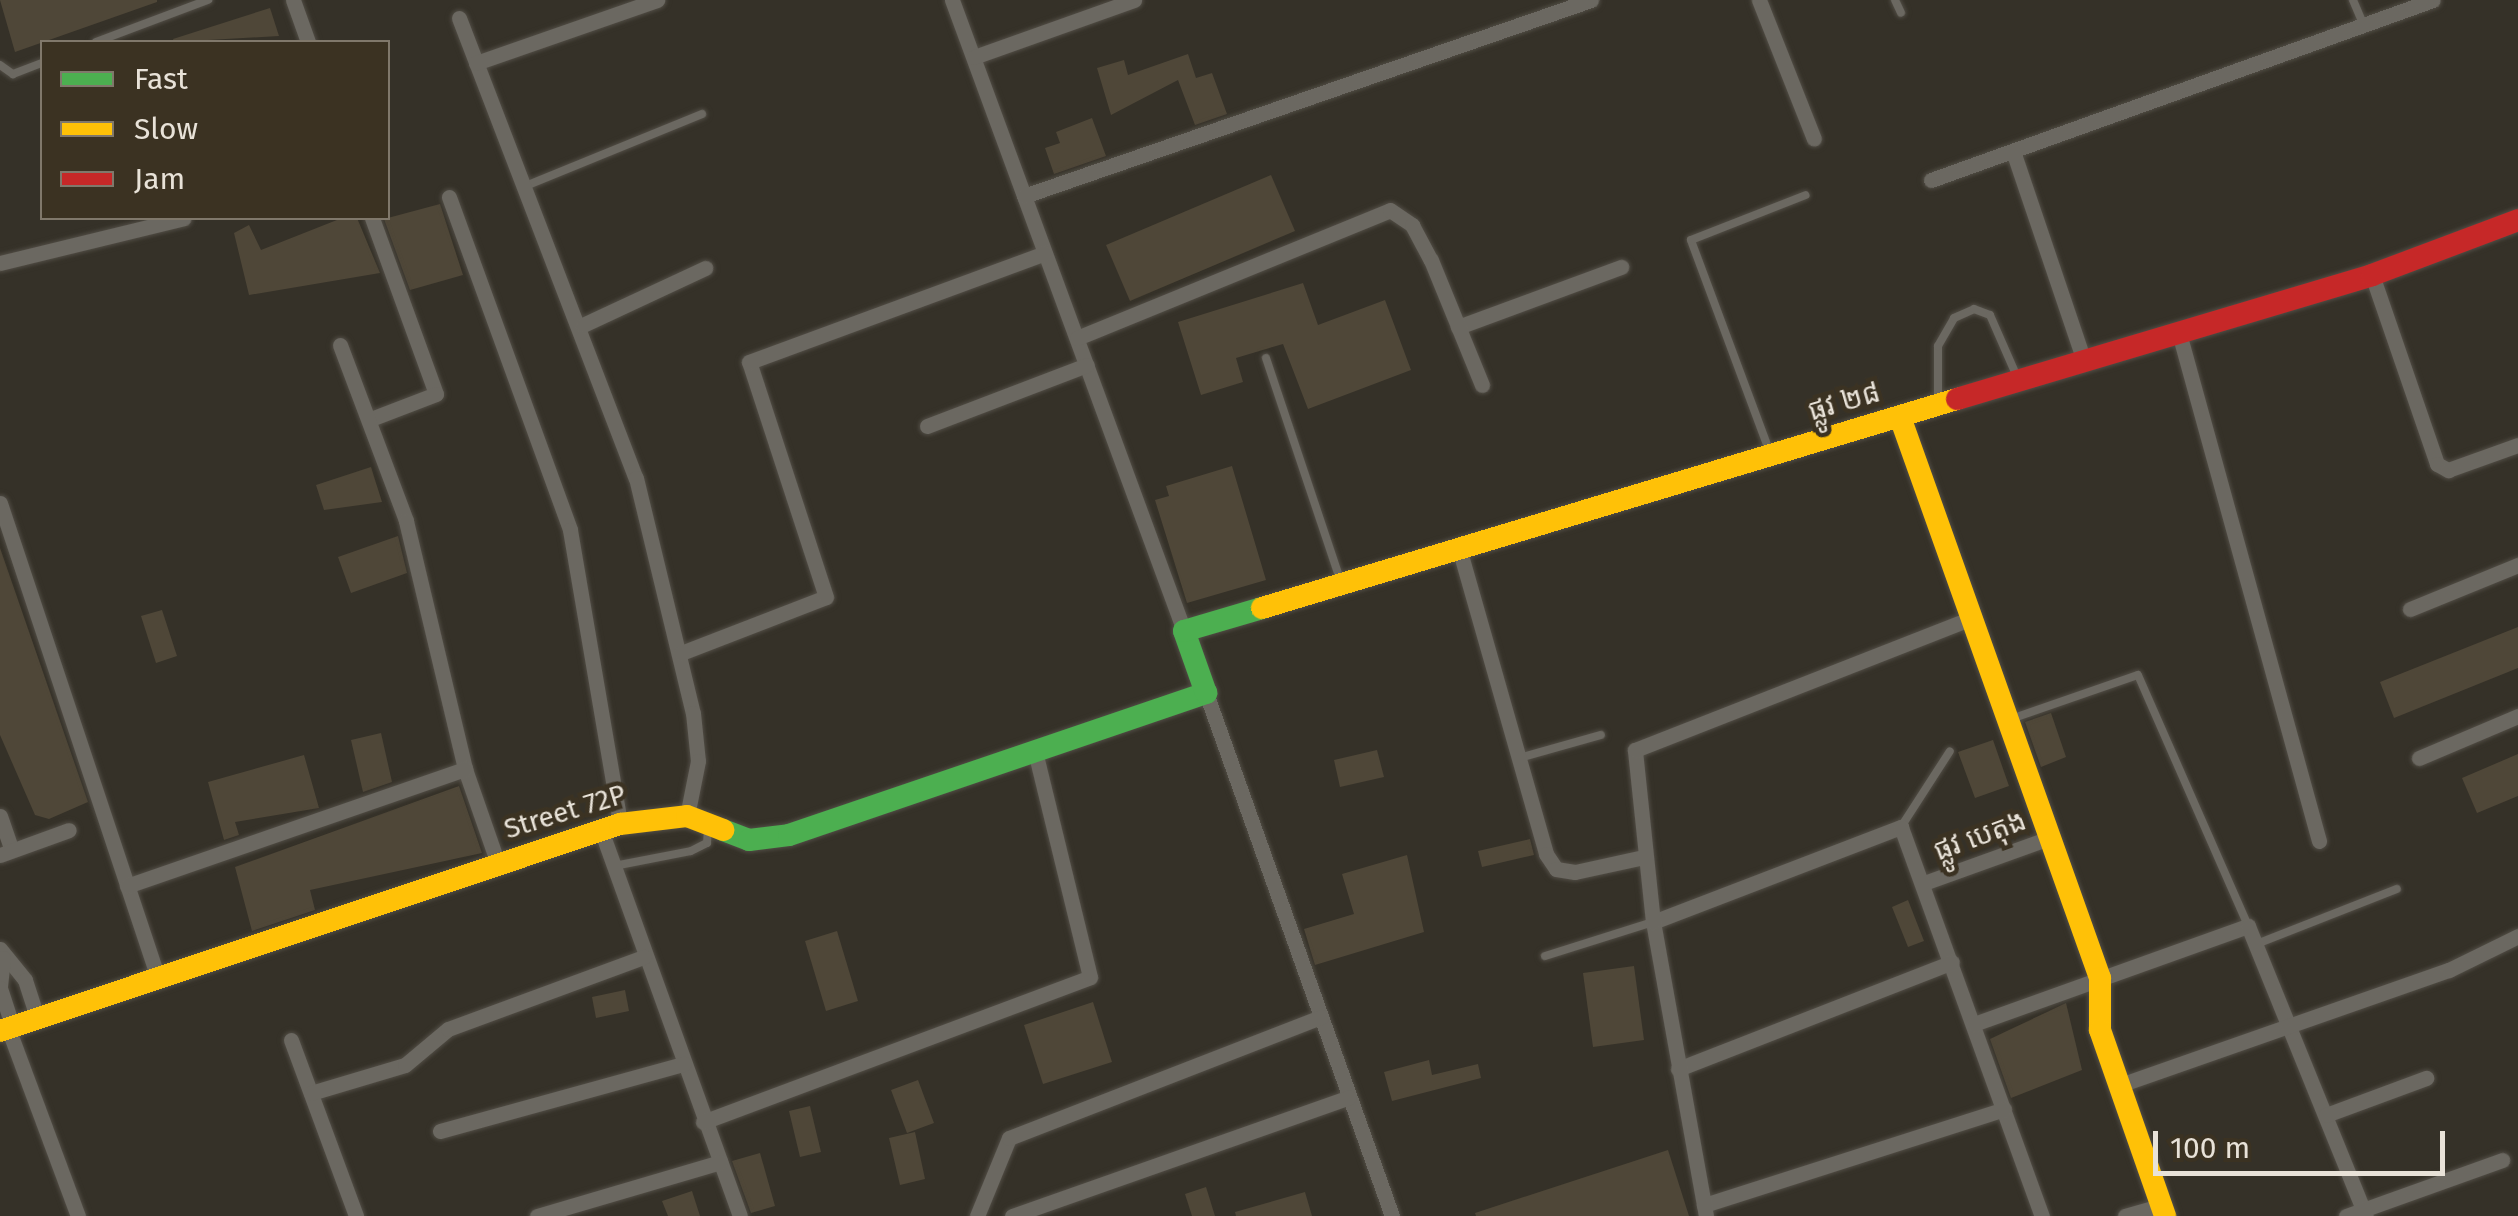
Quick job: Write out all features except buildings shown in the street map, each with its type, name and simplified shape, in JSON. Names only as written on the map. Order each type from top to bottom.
[{"type":"street","points":[[292,0],[307,40]]},
{"type":"street","points":[[476,64],[656,0]]},
{"type":"street","points":[[952,0],[1184,631],[1392,1216]]},
{"type":"street","points":[[974,56],[1134,0]]},
{"type":"street","points":[[1024,196],[1591,0]]},
{"type":"street","points":[[1758,0],[1814,139]]},
{"type":"street","points":[[1932,180],[2014,154],[2433,0]]},
{"type":"street","points":[[459,18],[583,325],[680,652],[698,761],[698,820]]},
{"type":"street","points":[[2014,154],[2084,361]]},
{"type":"street","points":[[448,197],[570,530],[611,827],[612,866],[740,1216]]},
{"type":"street","points":[[1077,338],[1390,210],[1412,225],[1482,385]]},
{"type":"street","points":[[0,262],[176,220]]},
{"type":"street","points":[[373,220],[436,394],[374,418]]},
{"type":"street","name":"ផ្លូវ ២៨","points":[[1184,631],[2372,275],[2518,220]]},
{"type":"street","points":[[680,652],[826,596],[749,362],[1046,253]]},
{"type":"street","points":[[1458,327],[1621,267]]},
{"type":"street","points":[[583,325],[705,268]]},
{"type":"street","points":[[2372,275],[2436,464],[2448,470],[2518,446]]},
{"type":"street","points":[[2180,333],[2319,841]]},
{"type":"street","points":[[340,345],[374,418],[465,768],[498,864]]},
{"type":"street","points":[[927,426],[1087,365]]},
{"type":"street","points":[[1900,417],[2100,978],[2100,1030],[2162,1211],[2125,1216]]},
{"type":"street","points":[[0,502],[158,978]]},
{"type":"street","points":[[1459,548],[1518,758],[1556,870],[1644,857]]},
{"type":"street","points":[[2410,609],[2518,565]]},
{"type":"street","points":[[1970,619],[1645,739],[1635,750],[1653,922],[1705,1210],[2004,1108]]},
{"type":"street","name":"Street 72P","points":[[7,1028],[611,827],[698,820],[750,840],[789,836],[1206,693]]},
{"type":"street","points":[[2420,758],[2518,716]]},
{"type":"street","points":[[703,1122],[1090,977],[1035,752]]},
{"type":"street","points":[[127,886],[465,768]]},
{"type":"street","points":[[0,816],[6,852],[69,830]]},
{"type":"street","points":[[1653,922],[1901,827],[2042,1216]]},
{"type":"street","name":"ផ្លូវ បេតុង","points":[[1924,882],[2052,837]]},
{"type":"street","points":[[1974,1024],[2248,926],[2259,943],[2365,1213]]},
{"type":"street","points":[[2120,1085],[2518,936]]},
{"type":"street","points":[[2,954],[25,980],[37,1018]]},
{"type":"street","points":[[2,954],[0,988],[7,1028],[78,1216]]},
{"type":"street","points":[[311,1092],[406,1065],[448,1030],[644,956]]},
{"type":"street","points":[[1678,1069],[1952,962]]},
{"type":"street","points":[[978,1216],[1010,1138],[1321,1017]]},
{"type":"street","points":[[291,1040],[356,1216]]},
{"type":"street","points":[[440,1131],[684,1064]]},
{"type":"street","points":[[2326,1115],[2426,1078]]},
{"type":"street","points":[[1012,1216],[1349,1098]]},
{"type":"street","points":[[2346,1216],[2365,1213],[2502,1160]]},
{"type":"street","points":[[537,1216],[720,1162]]},
{"type":"lane","points":[[101,40],[208,0]]},
{"type":"lane","points":[[1895,0],[1902,13]]},
{"type":"lane","points":[[2353,0],[2363,24]]},
{"type":"lane","points":[[0,65],[13,74],[40,64]]},
{"type":"lane","points":[[528,184],[702,114]]},
{"type":"lane","points":[[1771,455],[1690,240],[1806,195]]},
{"type":"lane","points":[[1938,406],[1938,346],[1954,318],[1974,309],[1990,315],[2019,381]]},
{"type":"lane","points":[[1266,358],[1341,584]]},
{"type":"lane","points":[[2009,720],[2138,674],[2248,926]]},
{"type":"lane","points":[[1518,758],[1601,734]]},
{"type":"lane","points":[[1901,827],[1950,751]]},
{"type":"lane","points":[[612,866],[691,852],[707,843],[698,820]]},
{"type":"lane","points":[[2259,943],[2396,889]]},
{"type":"lane","points":[[1545,956],[1653,922]]},
{"type":"traffic: fast","points":[[723,830],[749,840],[789,835],[1206,693],[1184,631],[1262,608]]},
{"type":"traffic: slow","points":[[1262,608],[1957,399]]},
{"type":"traffic: slow","points":[[1900,417],[2100,978],[2100,1030],[2165,1216]]},
{"type":"traffic: slow","points":[[0,1031],[620,824],[687,816],[723,830]]},
{"type":"traffic: jam","points":[[1957,399],[2372,275],[2518,220]]}]
